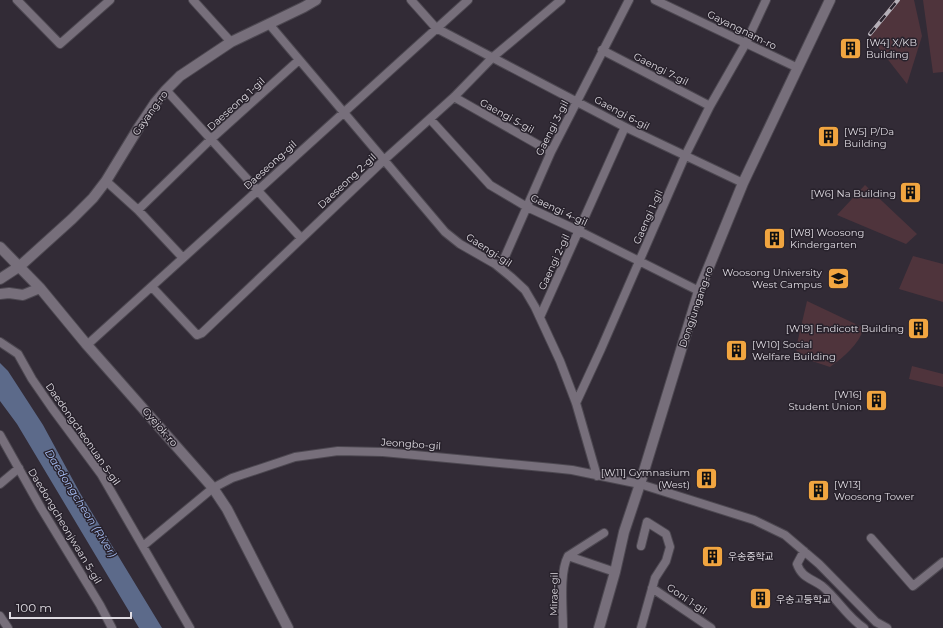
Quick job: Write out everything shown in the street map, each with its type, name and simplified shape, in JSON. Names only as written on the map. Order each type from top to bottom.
[{"type":"street","points":[[17,0],[60,44],[110,0]]},
{"type":"street","points":[[193,0],[231,42]]},
{"type":"street","name":"Gayang-ro","points":[[0,279],[20,266],[93,198],[106,181],[139,127],[166,90],[180,76],[231,42],[304,8],[316,0]]},
{"type":"street","points":[[411,0],[436,28]]},
{"type":"street","name":"Daeseong-gil","points":[[87,345],[468,0]]},
{"type":"street","name":"Daeseong 2-gil","points":[[152,287],[197,334],[200,334],[384,160],[454,97],[493,57],[561,0]]},
{"type":"street","name":"Gaengi 3-gil","points":[[500,268],[551,152],[629,0]]},
{"type":"street","name":"Gayangnam-ro","points":[[655,0],[798,68]]},
{"type":"street","name":"Gaengi 1-gil","points":[[576,402],[685,156],[710,106],[746,43],[766,0]]},
{"type":"street","name":"Dongjungang-ro","points":[[599,628],[615,572],[624,532],[699,292],[743,183],[830,0]]},
{"type":"street","points":[[269,24],[344,111]]},
{"type":"street","name":"Gaengi 6-gil","points":[[436,28],[625,127],[743,183]]},
{"type":"street","name":"Gaengi 7-gil","points":[[602,50],[710,106]]},
{"type":"street","name":"Daeseong 1-gil","points":[[138,210],[210,140],[299,60]]},
{"type":"street","points":[[166,90],[256,191],[301,238]]},
{"type":"street","name":"Gaengi 5-gil","points":[[454,97],[551,152]]},
{"type":"street","name":"Gaengi-gil","points":[[344,111],[445,232],[460,244],[500,268],[525,290],[540,317],[576,402],[597,476]]},
{"type":"street","name":"Gaengi 4-gil","points":[[430,119],[490,185],[527,207],[579,231],[699,292]]},
{"type":"street","name":"Gaengi 2-gil","points":[[540,317],[625,127]]},
{"type":"street","points":[[106,181],[138,210],[183,258]]},
{"type":"street","name":"Gyejok-ro","points":[[0,247],[40,288],[87,345],[213,488],[226,509],[285,626]]},
{"type":"street","points":[[0,294],[9,293],[23,295],[40,288]]},
{"type":"street","name":"Daedongcheonuan 5-gil","points":[[0,342],[18,354],[32,379],[52,408],[101,474],[190,628]]},
{"type":"street","name":"Daedongcheonjwaan 5-gil","points":[[0,435],[112,628]]},
{"type":"street","name":"Jeongbo-gil","points":[[143,546],[213,488],[232,478],[295,457],[352,451],[407,454],[572,470],[640,484],[754,520],[785,535],[819,564],[876,622],[888,628]]},
{"type":"street","points":[[0,484],[19,468]]},
{"type":"street","points":[[641,546],[647,522],[666,534],[670,547],[666,561],[655,578],[641,628]]},
{"type":"street","points":[[568,556],[604,533]]},
{"type":"street","points":[[871,538],[913,586],[943,562]]},
{"type":"street","points":[[804,551],[797,564],[800,572],[822,587],[856,623],[864,628]]},
{"type":"street","points":[[568,556],[615,572]]},
{"type":"street","name":"Mirae-gil","points":[[563,628],[563,573],[565,561],[568,556]]},
{"type":"street","name":"Goni 1-gil","points":[[652,588],[711,628]]},
{"type":"street","points":[[0,616],[8,628]]},
{"type":"shaded area","points":[[895,0],[914,0],[922,36],[907,84],[868,34]]},
{"type":"shaded area","points":[[923,0],[943,0],[943,72],[933,73]]},
{"type":"shaded area","points":[[865,185],[917,234],[906,244],[837,215]]},
{"type":"shaded area","points":[[913,256],[943,264],[943,302],[899,289]]},
{"type":"shaded area","points":[[807,301],[864,328],[855,345],[841,359],[830,367],[803,358],[797,353],[796,348]]},
{"type":"shaded area","points":[[912,366],[943,374],[943,387],[909,379]]},
{"type":"water","name":"Daedongcheon (River)","points":[[0,363],[8,371],[43,425],[80,493],[162,628],[139,628],[17,424],[0,401]]},
{"type":"railway","points":[[870,34],[898,0]]},
{"type":"place","name":"[W4] X/KB Building","points":[[851,48]]},
{"type":"place","name":"[W5] P/Da Building","points":[[829,137]]},
{"type":"place","name":"[W6] Na Building","points":[[911,193]]},
{"type":"place","name":"[W8] Woosong Kindergarten","points":[[774,238]]},
{"type":"place","name":"Woosong University West Campus","points":[[838,278]]},
{"type":"place","name":"[W19] Endicott Building","points":[[919,328]]},
{"type":"place","name":"[W10] Social Welfare Building","points":[[736,350]]},
{"type":"place","name":"[W16] Student Union","points":[[877,400]]},
{"type":"place","name":"[W11] Gymnasium (West)","points":[[706,478]]},
{"type":"place","name":"[W13] Woosong Tower","points":[[818,490]]},
{"type":"place","name":"우송중학교","points":[[712,556]]},
{"type":"place","name":"우송고등학교","points":[[761,599]]}]
